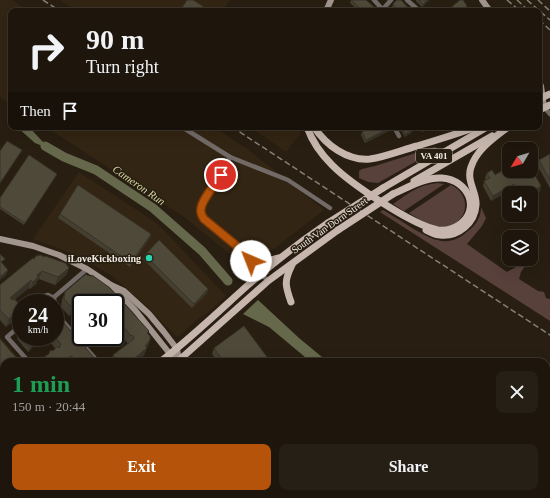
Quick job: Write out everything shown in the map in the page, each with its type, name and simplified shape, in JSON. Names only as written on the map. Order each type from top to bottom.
[{"type":"main road","points":[[542,103],[550,94]]},
{"type":"main road","points":[[309,130],[319,150],[332,166],[352,182],[426,230],[441,235],[457,233],[466,227],[473,218],[476,205],[469,175],[472,162],[480,150],[504,130]]},
{"type":"main road","points":[[316,130],[328,144],[341,153],[354,158],[370,159],[382,157],[467,130]]},
{"type":"main road","name":"South Van Dorn Street","points":[[165,358],[262,273],[328,223],[383,188],[482,130]]},
{"type":"main road","name":"South Van Dorn Street","points":[[182,358],[268,281],[338,230],[419,177],[503,130]]},
{"type":"main road","points":[[393,194],[425,180],[442,178],[450,179],[461,184],[468,193],[469,211],[464,221],[455,227],[439,230],[408,217]]},
{"type":"main road","points":[[0,239],[59,255],[87,269],[111,285],[124,291],[149,314],[177,349],[178,358]]},
{"type":"main road","points":[[244,253],[267,261],[285,255]]},
{"type":"main road","points":[[291,302],[286,285],[288,274],[293,263]]},
{"type":"main road","points":[[111,285],[135,310],[170,354],[175,358]]},
{"type":"street","points":[[374,0],[382,8]]},
{"type":"street","points":[[407,0],[416,8]]},
{"type":"street","points":[[542,103],[550,114]]},
{"type":"street","points":[[187,130],[230,157],[288,180],[330,208]]},
{"type":"street","points":[[396,130],[399,136]]},
{"type":"street","points":[[230,157],[221,175],[203,202],[201,209],[204,219],[244,253],[268,281]]},
{"type":"street","points":[[58,294],[87,269]]},
{"type":"street","points":[[64,322],[95,358]]},
{"type":"street","points":[[12,333],[7,337],[12,343]]},
{"type":"street","points":[[15,346],[25,358]]},
{"type":"shaded area","points":[[13,0],[23,8],[8,8],[8,103],[0,97],[0,1]]},
{"type":"shaded area","points":[[60,0],[230,0],[224,8],[72,8]]},
{"type":"shaded area","points":[[20,130],[32,130],[42,141],[55,151],[35,143]]},
{"type":"shaded area","points":[[51,130],[219,130],[246,148],[324,210],[248,269],[184,217]]},
{"type":"shaded area","points":[[254,130],[300,130],[301,133],[286,152]]},
{"type":"shaded area","points":[[435,147],[437,148],[431,153],[378,183],[368,182],[359,178],[359,171],[362,169]]},
{"type":"shaded area","points":[[79,172],[158,224],[226,296],[179,336],[176,336],[140,300],[111,275],[69,252],[33,239]]},
{"type":"shaded area","points":[[438,183],[444,184],[404,211],[393,204],[419,188]]},
{"type":"shaded area","points":[[451,185],[458,189],[465,201],[463,214],[454,224],[441,227],[427,223],[409,213]]},
{"type":"shaded area","points":[[481,207],[486,218],[482,226],[467,244],[507,272],[518,266],[525,266],[519,279],[538,291],[544,292],[546,298],[550,299],[550,321],[380,212],[383,210],[427,236],[440,241],[447,241],[461,237],[468,231],[478,220]]},
{"type":"shaded area","points":[[258,300],[323,358],[306,358],[269,327],[243,314]]},
{"type":"shaded area","points":[[0,337],[18,358],[0,358]]},
{"type":"building","points":[[187,0],[193,0],[205,8],[182,8]]},
{"type":"building","points":[[351,0],[366,0],[375,8],[360,8]]},
{"type":"building","points":[[397,0],[401,0],[408,8],[396,8],[393,4]]},
{"type":"building","points":[[419,0],[427,0],[423,4]]},
{"type":"building","points":[[460,0],[463,0],[467,6],[465,8],[450,8]]},
{"type":"building","points":[[366,130],[386,130],[366,140],[362,132]]},
{"type":"building","points":[[403,130],[413,130],[405,134]]},
{"type":"building","points":[[7,141],[22,150],[0,183],[0,151]]},
{"type":"building","points":[[550,154],[550,180],[539,160]]},
{"type":"building","points":[[29,155],[57,174],[25,223],[0,207],[0,198]]},
{"type":"building","points":[[492,170],[495,175],[502,171],[502,178],[537,178],[541,186],[538,188],[538,186],[515,186],[514,184],[510,186],[502,186],[502,191],[493,196],[484,181],[490,178],[487,173]]},
{"type":"building","points":[[78,185],[151,234],[131,263],[60,214]]},
{"type":"building","points":[[159,240],[208,289],[194,304],[145,255]]},
{"type":"building","points":[[0,254],[5,259],[1,262],[8,270],[0,277]]},
{"type":"building","points":[[41,255],[65,263],[69,268],[58,277],[42,271],[37,275],[38,277],[33,282],[31,280],[15,294],[12,294],[10,298],[12,300],[12,316],[9,319],[0,310],[0,285],[36,256]]},
{"type":"building","points":[[86,274],[91,277],[92,275],[110,288],[115,294],[72,294],[72,308],[64,299],[65,292]]},
{"type":"building","points":[[124,303],[149,331],[147,333],[150,336],[150,340],[145,346],[147,348],[135,358],[116,358],[113,355],[134,339],[132,335],[131,336],[124,327]]},
{"type":"building","points":[[64,323],[72,332],[72,346],[84,346],[94,358],[74,358],[72,356],[67,358],[43,358],[58,346],[59,348],[60,346],[64,346]]},
{"type":"building","points":[[244,326],[267,357],[221,358],[214,348]]},
{"type":"building","points":[[0,339],[17,358],[0,358]]},
{"type":"waterway","name":"Cameron Run","points":[[45,146],[64,157],[96,170],[153,208],[202,251],[228,281]]},
{"type":"railway","points":[[43,0],[55,8]]},
{"type":"railway","points":[[507,0],[516,8]]},
{"type":"railway","points":[[517,0],[526,8]]},
{"type":"railway","points":[[527,0],[536,8]]},
{"type":"railway","points":[[538,0],[550,11]]},
{"type":"railway","points":[[542,13],[550,20]]},
{"type":"railway","points":[[542,23],[550,30]]},
{"type":"railway","points":[[237,130],[550,335]]},
{"type":"place","name":"iLoveKickboxing","points":[[149,258]]},
{"type":"route","points":[[221,175],[203,202],[201,209],[202,215],[204,219],[238,247],[251,261]]}]
